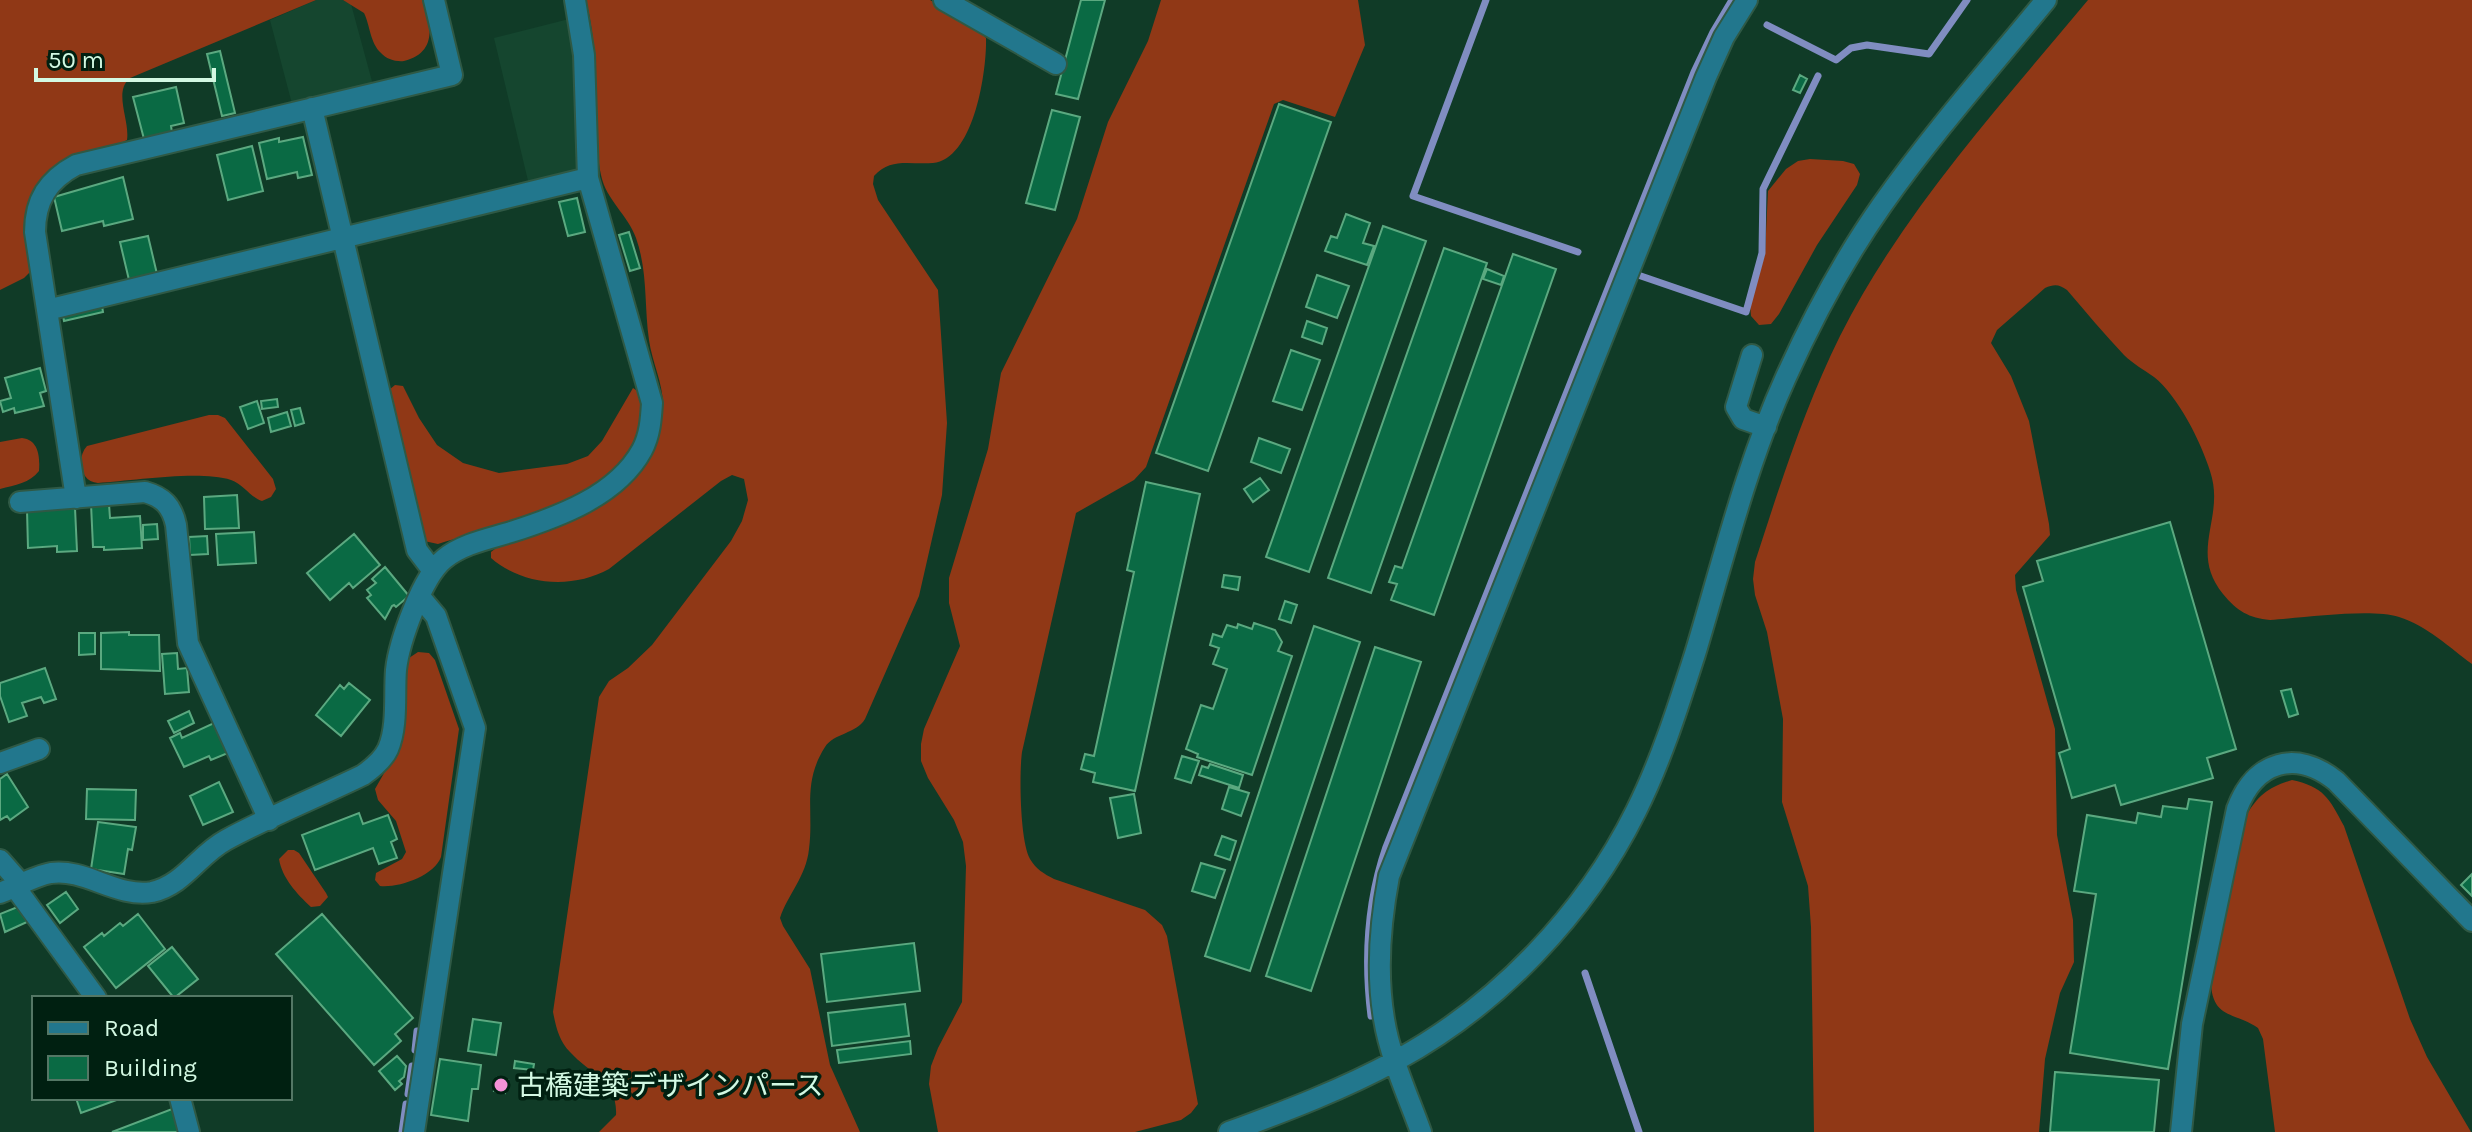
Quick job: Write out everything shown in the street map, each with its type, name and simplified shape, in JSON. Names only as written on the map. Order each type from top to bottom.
[{"type":"street","points":[[76,498],[35,232],[35,215],[44,191],[61,173],[76,165],[452,75],[434,0]]},
{"type":"street","points":[[12,888],[52,873],[66,874],[131,893],[158,890],[182,878],[223,841],[363,775],[378,764],[388,748],[399,655],[433,571],[454,552],[552,519],[584,503],[630,468],[643,448],[651,426],[652,403],[648,379],[588,178],[584,55],[575,0]]},
{"type":"street","points":[[944,0],[1056,64]]},
{"type":"street","points":[[1421,1132],[1384,1022],[1379,963],[1389,876],[1706,77],[1724,37],[1747,0]]},
{"type":"street","points":[[1229,1132],[1309,1101],[1396,1061],[1477,1007],[1513,975],[1572,910],[1610,858],[1636,812],[1657,765],[1766,427],[1812,320],[1874,217],[2046,0]]},
{"type":"street","points":[[312,108],[417,550],[433,571]]},
{"type":"street","points":[[47,310],[588,178]]},
{"type":"street","points":[[1752,355],[1736,407],[1743,419],[1766,427]]},
{"type":"street","points":[[20,502],[145,492],[167,503],[173,513],[188,643],[269,820]]},
{"type":"street","points":[[414,1132],[475,728],[436,616],[420,597]]},
{"type":"street","points":[[0,763],[39,749]]},
{"type":"street","points":[[2181,1132],[2192,1024],[2237,809],[2243,792],[2255,778],[2270,768],[2287,763],[2305,764],[2322,770],[2472,921]]},
{"type":"street","points":[[0,860],[12,888],[94,996]]},
{"type":"street","points":[[181,1100],[189,1132]]},
{"type":"shaded area","points":[[0,0],[316,0],[130,78],[125,84],[122,98],[127,140],[72,157],[61,162],[43,178],[31,198],[26,221],[31,271],[0,290]]},
{"type":"shaded area","points":[[316,0],[343,0],[351,4],[373,85],[292,104],[270,20]]},
{"type":"shaded area","points":[[343,0],[425,0],[430,29],[427,45],[415,57],[404,61],[388,58],[375,44],[364,13]]},
{"type":"shaded area","points":[[586,0],[930,0],[977,27],[986,38],[984,71],[975,111],[959,146],[947,158],[933,163],[894,164],[874,176],[878,200],[938,290],[947,423],[942,495],[919,596],[865,719],[856,728],[829,742],[818,760],[811,785],[807,859],[780,918],[810,969],[830,1065],[860,1132],[599,1132],[616,1115],[612,1094],[601,1079],[566,1048],[555,1023],[553,1012],[599,697],[609,681],[652,645],[731,541],[742,521],[748,500],[744,479],[732,475],[609,569],[580,580],[548,582],[533,579],[491,558],[491,552],[496,548],[552,529],[606,502],[628,484],[646,462],[658,436],[663,397],[649,340],[640,251],[632,230],[607,192],[600,169],[595,60]]},
{"type":"shaded area","points":[[1161,0],[1358,0],[1365,45],[1335,117],[1283,100],[1274,104],[1146,467],[1134,480],[1076,513],[1022,752],[1022,823],[1032,863],[1054,879],[1145,910],[1162,925],[1167,936],[1198,1104],[1181,1120],[1135,1132],[938,1132],[929,1084],[931,1066],[938,1048],[962,1002],[966,866],[963,842],[954,820],[921,761],[921,744],[924,729],[960,646],[949,603],[949,578],[988,449],[1001,373],[1077,219],[1108,122],[1148,41]]},
{"type":"shaded area","points":[[2088,0],[2472,0],[2472,664],[2428,631],[2399,617],[2354,613],[2270,620],[2244,613],[2233,605],[2213,578],[2208,563],[2214,488],[2206,459],[2188,420],[2163,385],[2124,355],[2067,290],[2056,285],[2045,288],[1997,330],[1991,343],[2011,376],[2029,421],[2050,535],[2015,575],[2016,590],[2055,729],[2057,835],[2073,920],[2074,962],[2060,993],[2045,1059],[2039,1132],[1814,1132],[1808,886],[1782,802],[1783,719],[1767,632],[1755,595],[1755,562],[1815,391],[1865,290],[1954,161]]},
{"type":"shaded area","points":[[569,19],[574,55],[577,173],[529,185],[494,38]]},
{"type":"shaded area","points":[[1810,159],[1854,164],[1860,174],[1857,185],[1817,245],[1779,314],[1771,324],[1759,325],[1751,316],[1750,305],[1765,254],[1768,191],[1786,169],[1798,161]]},
{"type":"shaded area","points":[[395,385],[403,386],[437,445],[463,463],[499,473],[567,464],[588,456],[602,441],[633,388],[639,392],[639,426],[625,455],[602,478],[572,497],[537,513],[438,544],[424,541],[389,390]]},
{"type":"shaded area","points":[[209,415],[225,418],[273,479],[276,489],[271,497],[262,501],[235,482],[217,477],[184,476],[98,483],[92,482],[84,474],[81,463],[87,446]]},
{"type":"shaded area","points":[[22,438],[35,446],[39,455],[39,471],[27,481],[0,489],[0,442]]},
{"type":"shaded area","points":[[418,652],[429,653],[435,660],[459,729],[441,857],[424,875],[397,885],[380,886],[375,880],[376,873],[402,859],[406,852],[396,821],[378,800],[375,789],[396,752],[406,667],[409,658]]},
{"type":"shaded area","points":[[2292,780],[2319,790],[2344,826],[2410,1019],[2427,1057],[2471,1132],[2275,1132],[2263,1039],[2258,1028],[2221,1009],[2216,1003],[2211,984],[2246,816],[2265,793]]},
{"type":"shaded area","points":[[288,850],[299,853],[326,893],[328,897],[320,906],[311,907],[287,879],[279,859]]},
{"type":"building","points":[[1081,0],[1105,0],[1078,99],[1056,94]]},
{"type":"building","points":[[220,51],[235,113],[222,116],[207,54]]},
{"type":"building","points":[[1800,75],[1807,79],[1800,93],[1793,90]]},
{"type":"building","points":[[176,87],[184,123],[171,126],[172,132],[144,139],[133,97]]},
{"type":"building","points":[[1279,104],[1331,122],[1208,471],[1156,453]]},
{"type":"building","points":[[1052,110],[1080,117],[1055,210],[1026,203]]},
{"type":"building","points":[[303,137],[312,175],[298,178],[297,172],[267,179],[259,143]]},
{"type":"building","points":[[252,146],[263,191],[228,200],[217,155]]},
{"type":"building","points":[[123,177],[133,219],[104,226],[103,221],[62,231],[54,197]]},
{"type":"building","points":[[577,198],[585,232],[568,236],[559,202]]},
{"type":"building","points":[[1346,214],[1370,223],[1363,243],[1374,246],[1367,265],[1325,251],[1331,236],[1337,238]]},
{"type":"building","points":[[1383,226],[1426,241],[1309,572],[1266,557]]},
{"type":"building","points":[[629,232],[640,268],[630,271],[619,235]]},
{"type":"building","points":[[148,236],[157,274],[129,280],[120,242]]},
{"type":"building","points":[[1444,248],[1487,263],[1371,593],[1328,578]]},
{"type":"building","points":[[1513,254],[1556,269],[1434,615],[1391,600],[1397,584],[1389,582],[1395,566],[1402,568]]},
{"type":"building","points":[[1487,269],[1504,276],[1501,285],[1483,279]]},
{"type":"building","points":[[1317,275],[1349,286],[1337,318],[1306,307]]},
{"type":"building","points":[[102,306],[103,312],[64,321],[63,316]]},
{"type":"building","points":[[1307,321],[1327,328],[1322,344],[1302,337]]},
{"type":"building","points":[[1291,350],[1320,360],[1302,410],[1273,401]]},
{"type":"building","points":[[40,368],[46,391],[40,393],[44,406],[15,413],[14,408],[3,412],[0,401],[11,398],[5,378]]},
{"type":"building","points":[[277,399],[278,407],[262,409],[261,401]]},
{"type":"building","points":[[257,401],[264,423],[248,429],[240,407]]},
{"type":"building","points":[[300,408],[304,423],[295,426],[291,410]]},
{"type":"building","points":[[287,412],[291,426],[271,432],[268,418]]},
{"type":"building","points":[[1259,438],[1290,449],[1281,473],[1251,462]]},
{"type":"building","points":[[1260,478],[1269,490],[1253,502],[1244,489]]},
{"type":"building","points":[[1146,482],[1200,494],[1135,791],[1093,782],[1095,773],[1081,769],[1085,754],[1094,756],[1134,572],[1127,570]]},
{"type":"building","points":[[237,495],[239,528],[205,529],[204,497]]},
{"type":"building","points":[[91,504],[109,504],[110,518],[140,516],[142,548],[104,550],[104,547],[93,547]]},
{"type":"building","points":[[75,508],[77,551],[57,552],[57,546],[28,548],[27,510]]},
{"type":"building","points":[[2170,522],[2236,749],[2207,758],[2213,778],[2121,805],[2115,785],[2072,798],[2059,753],[2070,749],[2023,587],[2043,581],[2037,561]]},
{"type":"building","points":[[157,524],[158,539],[143,540],[143,525]]},
{"type":"building","points":[[254,532],[256,563],[218,565],[216,534]]},
{"type":"building","points":[[354,534],[380,565],[353,588],[349,583],[330,600],[307,573]]},
{"type":"building","points":[[207,536],[208,554],[190,555],[189,537]]},
{"type":"building","points":[[385,567],[409,596],[396,607],[392,606],[385,619],[367,598],[371,595],[367,590],[376,583],[372,579]]},
{"type":"building","points":[[1224,575],[1240,577],[1238,590],[1222,587]]},
{"type":"building","points":[[1285,601],[1297,605],[1291,623],[1279,619]]},
{"type":"building","points":[[1254,623],[1275,630],[1282,642],[1278,651],[1292,656],[1252,775],[1197,757],[1198,754],[1186,749],[1201,705],[1213,709],[1227,669],[1213,664],[1219,648],[1210,645],[1213,634],[1222,637],[1227,625],[1237,628],[1238,624],[1252,629]]},
{"type":"building","points":[[1314,626],[1360,642],[1250,971],[1205,956]]},
{"type":"building","points":[[129,632],[129,635],[159,635],[160,671],[101,669],[101,633]]},
{"type":"building","points":[[79,633],[95,633],[95,654],[79,655]]},
{"type":"building","points":[[1375,647],[1421,662],[1311,991],[1266,976]]},
{"type":"building","points":[[177,653],[178,669],[187,668],[189,692],[165,694],[162,654]]},
{"type":"building","points":[[45,668],[56,699],[44,703],[41,697],[22,703],[27,716],[9,722],[0,696],[0,683]]},
{"type":"building","points":[[349,683],[370,700],[341,736],[316,715],[340,685],[344,689]]},
{"type":"building","points":[[2291,689],[2298,714],[2289,717],[2281,691]]},
{"type":"building","points":[[189,711],[194,723],[174,733],[168,721]]},
{"type":"building","points":[[214,723],[228,753],[211,760],[209,756],[184,767],[170,738],[180,733],[182,738]]},
{"type":"building","points":[[1182,756],[1199,761],[1191,783],[1175,778]]},
{"type":"building","points":[[1210,764],[1243,775],[1239,788],[1199,775],[1202,766],[1208,768]]},
{"type":"building","points":[[7,774],[28,807],[10,820],[7,816],[0,820],[0,779]]},
{"type":"building","points":[[219,782],[233,812],[203,825],[190,796]]},
{"type":"building","points":[[1229,787],[1249,793],[1241,816],[1222,809]]},
{"type":"building","points":[[87,789],[136,790],[135,820],[86,819]]},
{"type":"building","points":[[1134,794],[1141,833],[1118,838],[1110,798]]},
{"type":"building","points":[[2189,799],[2212,802],[2168,1069],[2070,1053],[2096,894],[2074,891],[2087,815],[2136,823],[2138,813],[2161,817],[2163,806],[2187,809]]},
{"type":"building","points":[[359,813],[363,824],[388,815],[397,839],[391,842],[397,858],[379,864],[373,848],[315,870],[302,835]]},
{"type":"building","points":[[98,822],[136,827],[124,874],[91,869]]},
{"type":"building","points":[[1222,836],[1236,841],[1230,860],[1215,855]]},
{"type":"building","points":[[1201,863],[1225,870],[1215,898],[1192,891]]},
{"type":"building","points":[[2472,874],[2472,896],[2461,885]]},
{"type":"building","points":[[66,892],[78,909],[60,923],[47,905]]},
{"type":"building","points":[[20,906],[27,922],[5,932],[0,914]]},
{"type":"building","points":[[138,914],[165,949],[116,988],[84,947],[102,933],[104,936],[120,923],[123,926]]},
{"type":"building","points":[[322,914],[413,1018],[395,1034],[401,1041],[374,1065],[276,954]]},
{"type":"building","points":[[914,943],[920,991],[827,1002],[821,954]]},
{"type":"building","points":[[172,947],[198,979],[172,996],[148,966]]},
{"type":"building","points":[[905,1004],[909,1036],[832,1046],[828,1013]]},
{"type":"building","points":[[473,1019],[501,1023],[496,1055],[468,1051]]},
{"type":"building","points":[[910,1041],[911,1054],[839,1063],[837,1050]]},
{"type":"building","points":[[397,1056],[406,1066],[404,1077],[399,1081],[402,1084],[395,1090],[379,1071]]},
{"type":"building","points":[[440,1059],[481,1065],[478,1089],[472,1089],[468,1121],[431,1115]]},
{"type":"building","points":[[515,1061],[534,1064],[533,1070],[514,1068]]},
{"type":"building","points":[[2055,1072],[2159,1080],[2154,1132],[2050,1132]]},
{"type":"building","points":[[497,1078],[508,1080],[505,1093],[494,1091]]},
{"type":"building","points":[[77,1100],[117,1100],[81,1113]]},
{"type":"building","points":[[172,1109],[180,1132],[112,1132]]},
{"type":"waterway","points":[[1486,0],[1413,196],[1578,252]]},
{"type":"waterway","points":[[1371,1016],[1369,931],[1375,889],[1386,847],[1694,72],[1732,0]]},
{"type":"waterway","points":[[1767,25],[1836,60],[1851,48],[1867,45],[1929,54],[1967,0]]},
{"type":"waterway","points":[[1638,275],[1746,312],[1762,253],[1763,189],[1818,76]]},
{"type":"waterway","points":[[1585,973],[1639,1132]]},
{"type":"waterway","points":[[415,1050],[417,1031]]},
{"type":"waterway","points":[[408,1094],[412,1066]]},
{"type":"waterway","points":[[402,1132],[406,1104]]},
{"type":"place","name":"古橋建築デザインパース","points":[[501,1085]]}]
